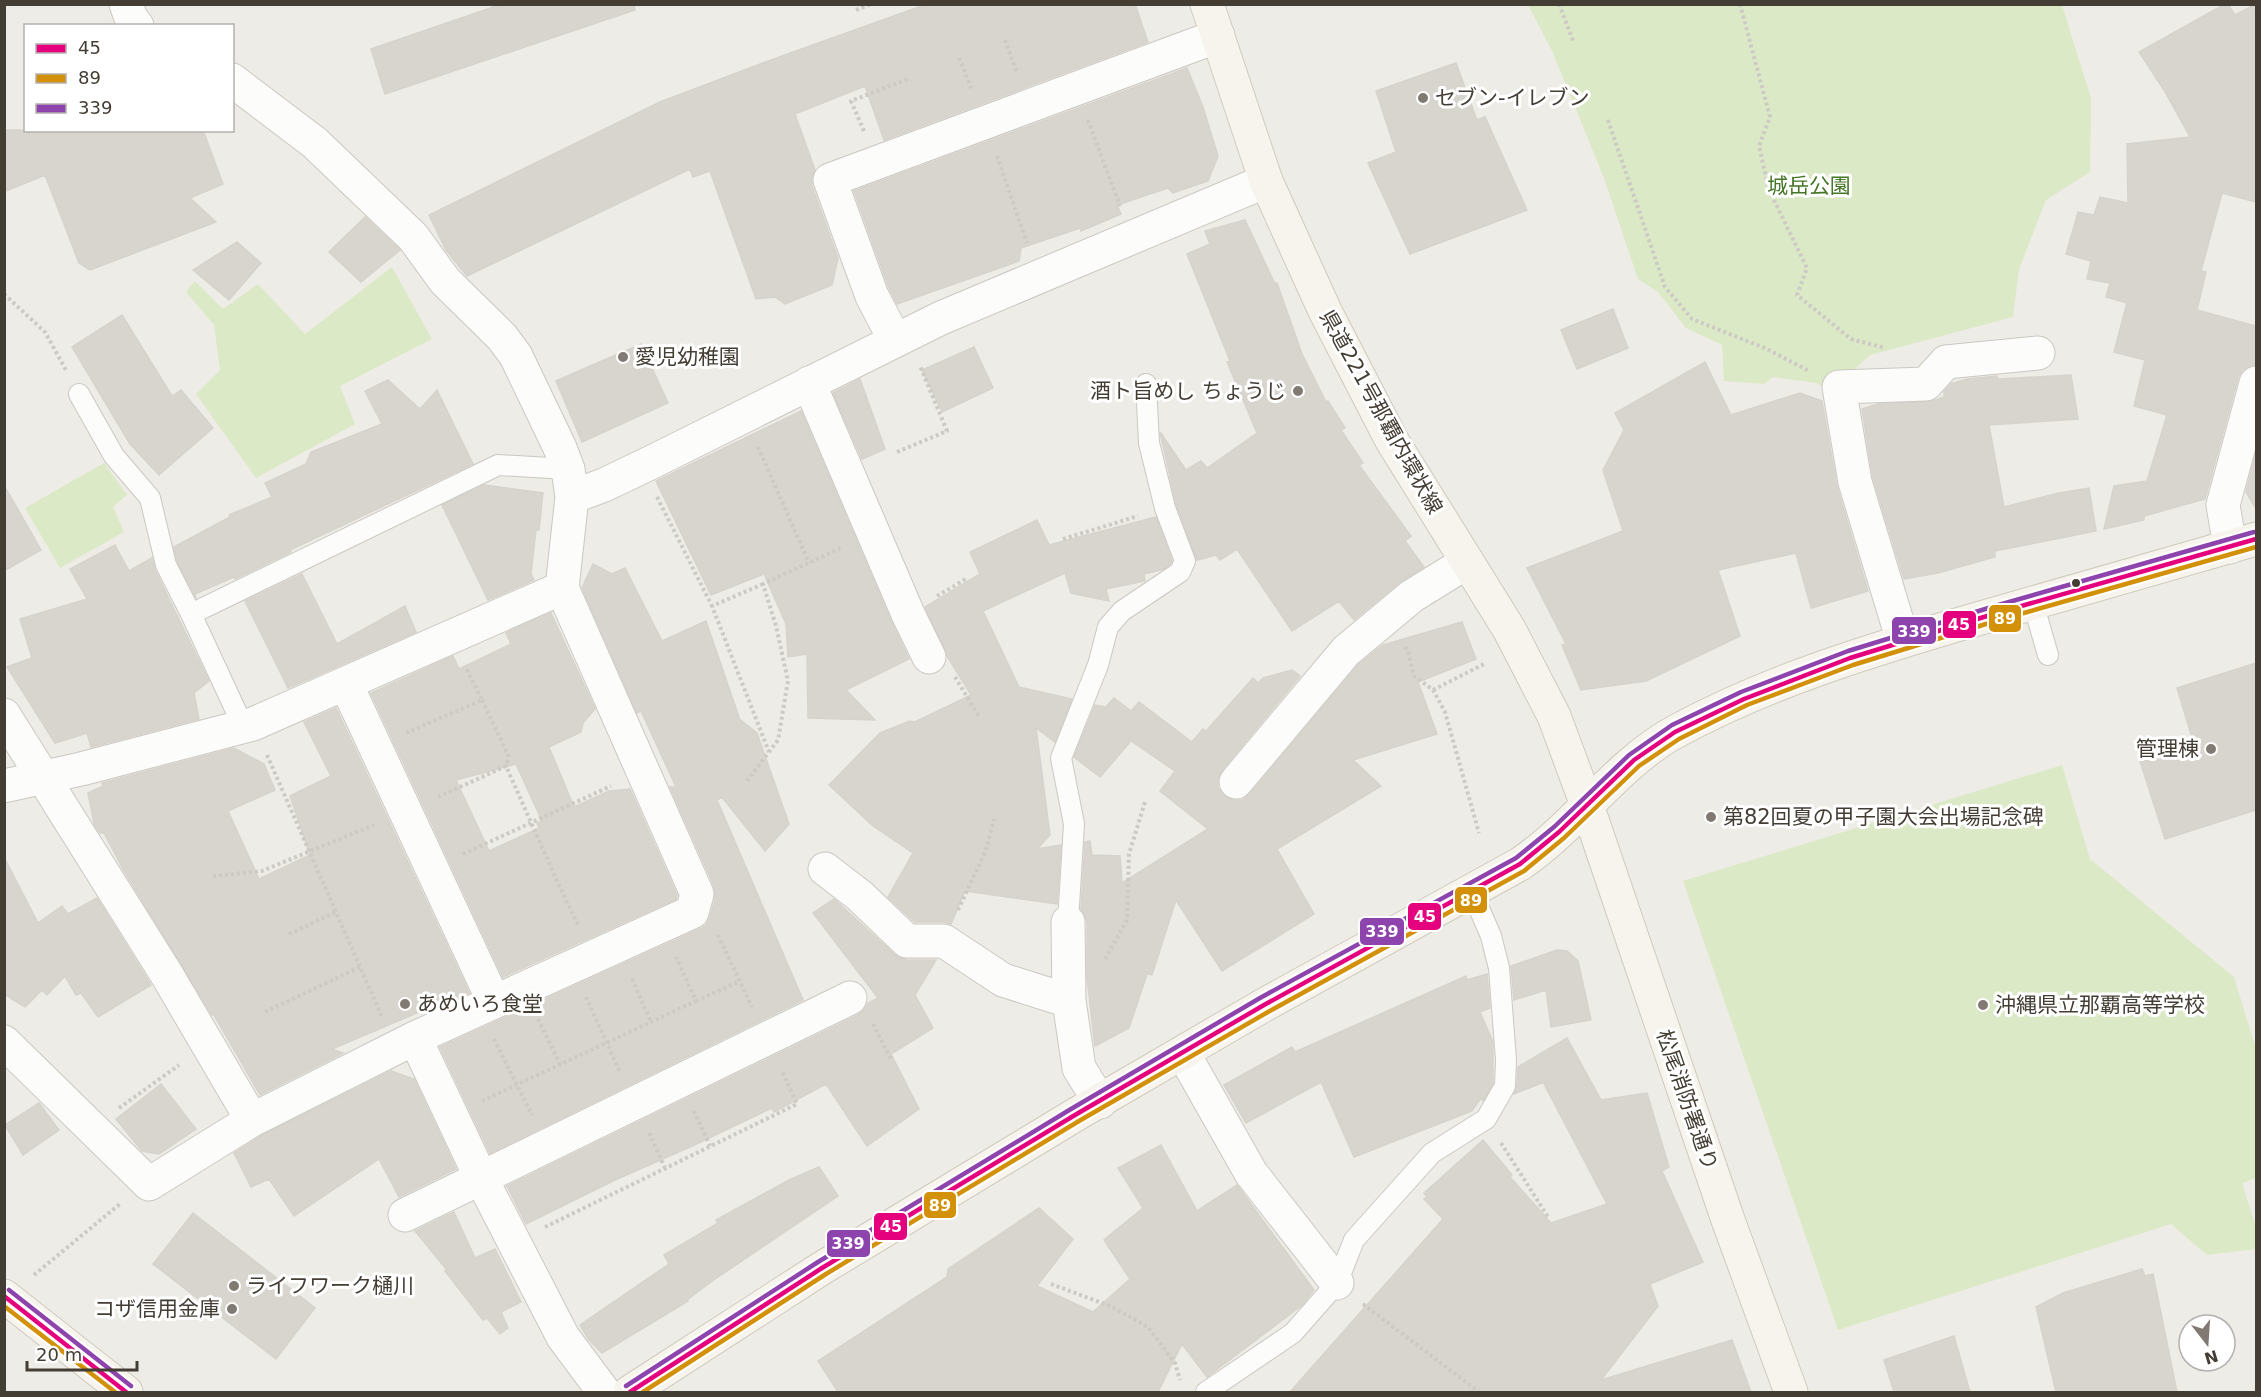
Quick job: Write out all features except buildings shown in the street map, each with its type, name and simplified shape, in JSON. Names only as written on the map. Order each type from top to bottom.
[{"type":"main road","name":"県道221号那覇内環状線","points":[[1207,4],[1266,182],[1311,284],[1391,439],[1509,629],[1541,688],[1554,716],[1587,806]]},
{"type":"main road","points":[[630,1392],[822,1268],[1100,1102],[1264,1005],[1520,864],[1543,849],[1652,747],[1674,732],[1797,676],[1903,641],[2243,543]]},
{"type":"main road","name":"松尾消防署通り","points":[[1587,806],[1728,1220],[1791,1392]]},
{"type":"main road","points":[[5,1297],[126,1392]]},
{"type":"street","points":[[126,4],[136,24]]},
{"type":"street","points":[[901,338],[872,296],[830,180],[1218,36]]},
{"type":"street","points":[[4,1042],[149,1184],[252,1120],[405,1043],[692,912],[697,894],[562,588],[570,483],[532,386],[516,356],[502,337],[445,281],[413,237],[315,144],[234,82]]},
{"type":"street","points":[[570,483],[604,485],[941,318],[1266,182]]},
{"type":"street","points":[[1903,641],[1855,482],[1839,387],[1926,384],[1946,362],[2038,353]]},
{"type":"street","points":[[809,383],[908,614],[929,657]]},
{"type":"street","points":[[2243,543],[2223,505],[2256,383]]},
{"type":"street","points":[[1236,782],[1346,651],[1412,596],[1467,562]]},
{"type":"street","points":[[4,786],[248,725],[562,588]]},
{"type":"street","points":[[346,684],[433,869],[487,1006]]},
{"type":"street","points":[[4,715],[188,1009],[252,1120]]},
{"type":"street","points":[[825,868],[860,896],[907,941],[944,941],[1003,980],[1069,1001]]},
{"type":"street","points":[[1068,922],[1069,1001],[1079,1068],[1100,1102]]},
{"type":"street","points":[[405,1215],[850,998]]},
{"type":"street","points":[[405,1043],[452,1115],[481,1178],[563,1337],[604,1392]]},
{"type":"street","points":[[1183,1053],[1251,1173],[1337,1283]]},
{"type":"lane","points":[[1068,922],[1074,824],[1061,758],[1098,665],[1108,627],[1122,611],[1180,572],[1185,561],[1165,508],[1149,444],[1146,384]]},
{"type":"lane","points":[[79,394],[114,456],[150,498],[166,565],[248,725]]},
{"type":"lane","points":[[191,614],[498,465],[570,483]]},
{"type":"lane","points":[[2033,603],[2048,655]]},
{"type":"lane","points":[[1206,1392],[1293,1333],[1337,1283],[1354,1240],[1432,1153],[1486,1119],[1505,1086],[1506,1060],[1499,968],[1491,936],[1471,890]]},
{"type":"path","points":[[856,10],[870,4]]},
{"type":"path","points":[[1559,4],[1574,43]]},
{"type":"path","points":[[1740,4],[1770,117],[1759,146],[1769,190],[1807,268],[1797,295],[1851,339],[1891,350]]},
{"type":"path","points":[[959,58],[1007,182],[1038,278]]},
{"type":"path","points":[[877,162],[851,101],[908,79]]},
{"type":"path","points":[[1076,88],[1131,238]]},
{"type":"path","points":[[1608,120],[1665,287],[1692,319],[1767,349],[1839,387]]},
{"type":"path","points":[[4,294],[45,332],[79,394]]},
{"type":"path","points":[[897,452],[947,430],[901,338]]},
{"type":"path","points":[[744,416],[809,563]]},
{"type":"path","points":[[642,467],[712,606],[769,752]]},
{"type":"path","points":[[1063,539],[1165,508]]},
{"type":"path","points":[[712,606],[873,532]]},
{"type":"path","points":[[747,781],[778,740],[788,681],[776,626],[763,584]]},
{"type":"path","points":[[452,637],[509,757],[506,766]]},
{"type":"path","points":[[1402,644],[1408,651],[1414,676],[1433,690],[1445,712],[1479,834]]},
{"type":"path","points":[[929,657],[942,656],[980,718]]},
{"type":"path","points":[[1433,690],[1486,663]]},
{"type":"path","points":[[375,747],[482,700]]},
{"type":"path","points":[[248,725],[360,967],[405,1043]]},
{"type":"path","points":[[433,869],[643,772]]},
{"type":"path","points":[[1069,966],[1102,964],[1127,920],[1129,854],[1145,802]]},
{"type":"path","points":[[944,941],[986,850],[994,819]]},
{"type":"path","points":[[289,934],[336,912]]},
{"type":"path","points":[[662,926],[696,1000]]},
{"type":"path","points":[[617,946],[651,1022]]},
{"type":"path","points":[[265,1012],[360,967]]},
{"type":"path","points":[[572,967],[665,1168]]},
{"type":"path","points":[[452,1115],[740,981]]},
{"type":"path","points":[[524,989],[560,1064]]},
{"type":"path","points":[[487,1006],[548,1146]]},
{"type":"path","points":[[91,1127],[179,1065],[188,1009]]},
{"type":"path","points":[[1486,1119],[1548,1217]]},
{"type":"path","points":[[5,1297],[123,1202],[149,1184]]},
{"type":"path","points":[[1337,1283],[1479,1392]]},
{"type":"path","points":[[1051,1284],[1110,1306],[1148,1327],[1175,1363],[1180,1383]]},
{"type":"green space","name":"城岳公園","points":[[1528,5],[2062,5],[2091,98],[2090,172],[2046,200],[2019,269],[2013,317],[1870,355],[1831,391],[1816,383],[1773,377],[1764,384],[1724,381],[1722,345],[1686,328],[1658,292],[1638,279],[1604,178],[1552,51]]},
{"type":"green space","points":[[392,267],[432,339],[340,386],[355,424],[256,478],[196,394],[220,370],[214,325],[186,292],[195,281],[223,309],[258,284],[305,334]]},
{"type":"green space","points":[[104,463],[127,495],[113,507],[124,532],[60,568],[25,508]]},
{"type":"green space","name":"沖縄県立那覇高等学校","points":[[2062,765],[2090,859],[2234,977],[2256,1049],[2256,1178],[2242,1183],[2256,1227],[2256,1249],[2207,1255],[2171,1224],[1838,1330],[1683,881]]},
{"type":"transit line","name":"339","points":[[626,1386],[818,1262],[1071,1109],[1260,998],[1516,858],[1554,827],[1629,755],[1672,725],[1741,692],[1848,651],[1995,606],[2254,532]]},
{"type":"transit line","name":"45","points":[[630,1392],[822,1268],[1075,1115],[1264,1005],[1520,864],[1559,832],[1634,760],[1675,732],[1744,699],[1850,658],[1997,613],[2256,539]]},
{"type":"transit line","name":"89","points":[[643,1392],[826,1274],[1079,1121],[1268,1012],[1524,871],[1564,838],[1639,766],[1679,739],[1747,705],[1853,665],[1999,620],[2256,547]]},
{"type":"transit line","name":"339","points":[[9,1290],[131,1386]]},
{"type":"transit line","name":"45","points":[[4,1296],[126,1392]]},
{"type":"transit line","name":"89","points":[[4,1306],[115,1392]]},
{"type":"place","name":"セブン-イレブン","points":[[1423,98]]},
{"type":"place","name":"愛児幼稚園","points":[[623,357]]},
{"type":"place","name":"酒ト旨めし ちょうじ","points":[[1298,391]]},
{"type":"place","name":"管理棟","points":[[2211,749]]},
{"type":"place","name":"第82回夏の甲子園大会出場記念碑","points":[[1711,817]]},
{"type":"place","name":"あめいろ食堂","points":[[405,1004]]},
{"type":"place","name":"沖縄県立那覇高等学校","points":[[1983,1005]]},
{"type":"place","name":"ライフワーク樋川","points":[[234,1286]]},
{"type":"place","name":"コザ信用金庫","points":[[232,1309]]}]
